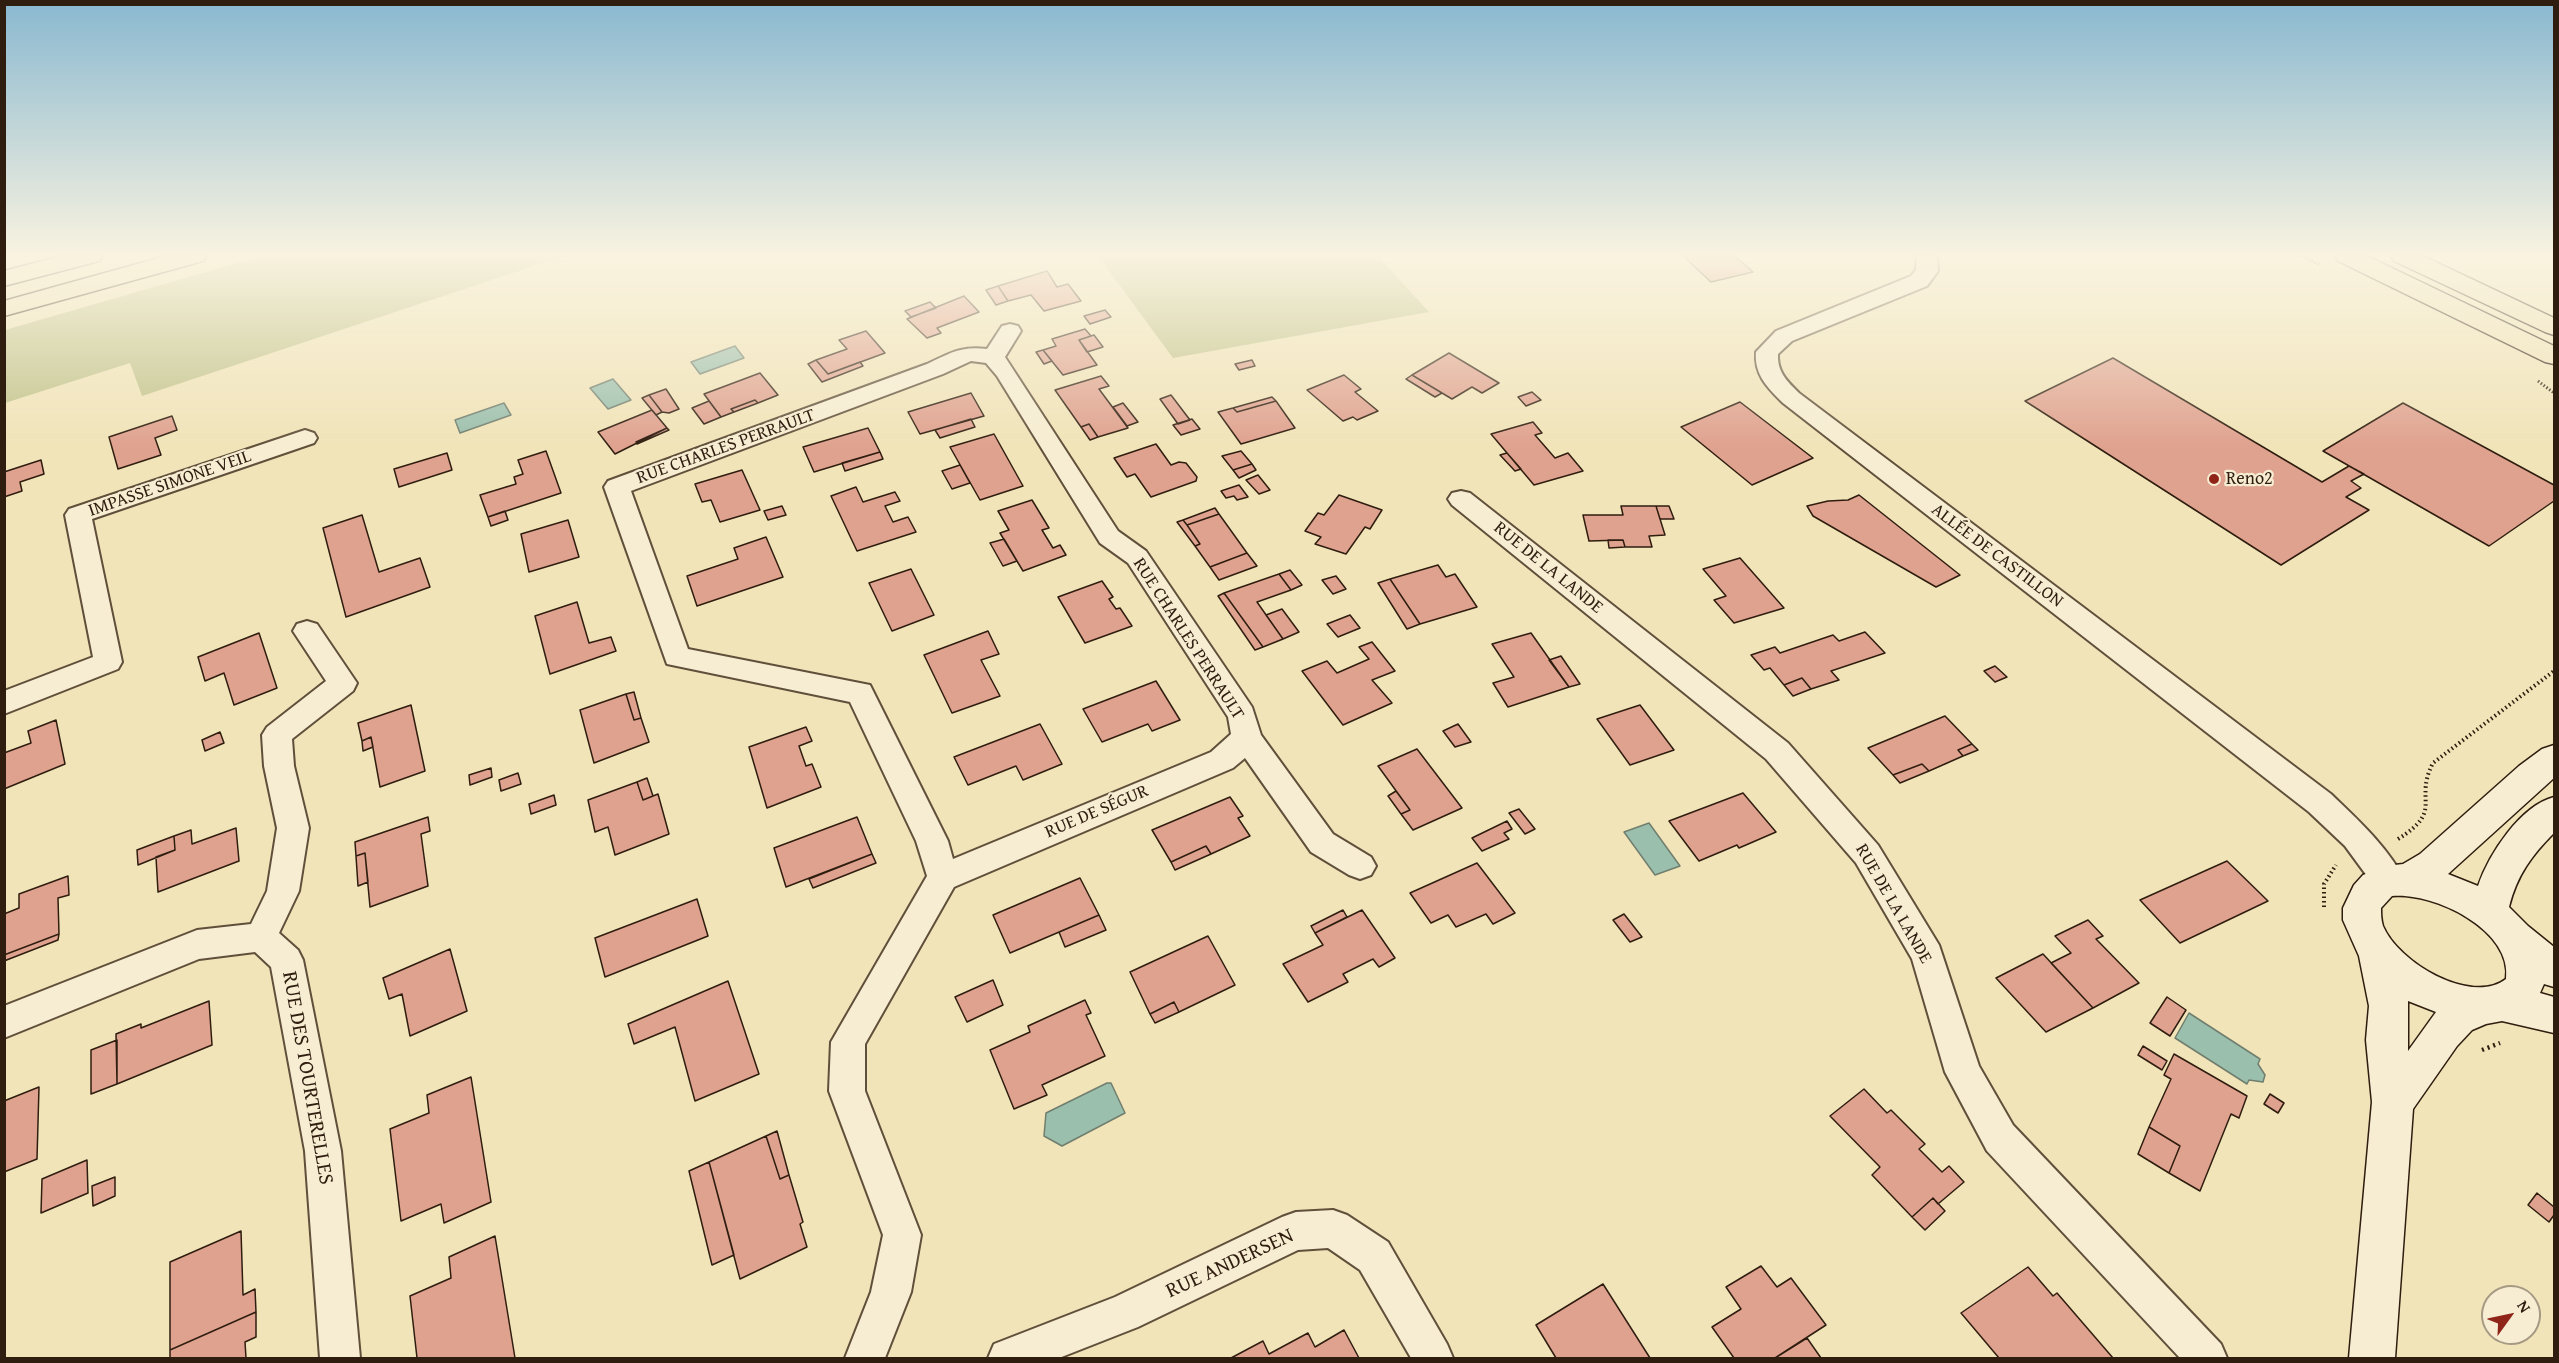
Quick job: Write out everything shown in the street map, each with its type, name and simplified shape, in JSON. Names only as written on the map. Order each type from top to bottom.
[{"type":"highway","points":[[2479,320],[2554,356]]},
{"type":"highway","points":[[2538,320],[2554,327]]},
{"type":"street","name":"ALLÉE DE CASTILLON","points":[[1824,320],[1784,336],[1767,352],[1765,365],[1772,378],[1791,398],[2320,803],[2397,880]]},
{"type":"street","points":[[993,357],[1010,331]]},
{"type":"street","name":"RUE CHARLES PERRAULT","points":[[943,877],[932,841],[860,693],[677,657],[617,487],[935,369],[968,354],[993,357],[1006,373],[1109,537],[1137,557],[1242,715],[1247,738],[1322,843],[1360,866]]},
{"type":"street","name":"IMPASSE SIMONE VEIL","points":[[4,703],[108,662],[78,515],[304,438]]},
{"type":"street","name":"RUE DE LA LANDE","points":[[1461,499],[1777,751],[1867,854],[1927,956],[1963,1072],[2001,1138],[2207,1359]]},
{"type":"street","points":[[4,1022],[197,945],[261,937],[283,891],[293,828],[279,766],[277,735],[343,683],[307,631]]},
{"type":"street","name":"RUE DE SÉGUR","points":[[943,877],[1222,760],[1247,738]]},
{"type":"street","points":[[2554,759],[2517,788],[2433,865],[2421,873],[2372,889],[2363,903],[2363,921],[2371,941],[2388,962],[2411,982],[2439,996],[2466,1005],[2511,1001],[2523,989],[2527,973],[2522,953],[2499,924],[2496,884],[2512,852],[2554,811]]},
{"type":"street","points":[[866,1359],[891,1292],[902,1235],[847,1092],[848,1042],[943,877]]},
{"type":"street","points":[[2397,880],[2438,885],[2465,897],[2554,970]]},
{"type":"street","name":"RUE DES TOURTERELLES","points":[[261,937],[286,960],[323,1151],[340,1359]]},
{"type":"street","points":[[2372,1359],[2392,1102],[2386,1040],[2389,1006],[2377,948]]},
{"type":"street","points":[[2392,1102],[2443,1033],[2458,1017],[2493,1004],[2554,1015]]},
{"type":"street","name":"RUE ANDERSEN","points":[[1008,1359],[1124,1313],[1296,1231],[1333,1229],[1374,1256],[1433,1359]]},
{"type":"path","points":[[2433,763],[2554,671]]},
{"type":"green space","points":[[41,320],[372,320],[142,396],[130,363],[5,403],[5,330]]},
{"type":"green space","points":[[1145,320],[1387,320],[1173,358]]},
{"type":"shaded area","points":[[735,346],[744,358],[700,374],[691,362]]},
{"type":"shaded area","points":[[613,379],[631,400],[608,409],[590,388]]},
{"type":"shaded area","points":[[504,403],[511,415],[460,433],[455,420]]},
{"type":"shaded area","points":[[1649,823],[1680,866],[1655,875],[1624,832]]},
{"type":"shaded area","points":[[2189,1013],[2260,1059],[2258,1064],[2265,1075],[2263,1082],[2249,1080],[2247,1084],[2175,1038]]},
{"type":"shaded area","points":[[1111,1083],[1125,1113],[1062,1146],[1044,1136],[1046,1113]]},
{"type":"building","points":[[908,320],[959,320],[937,328],[941,333],[927,338]]},
{"type":"building","points":[[1087,320],[1103,320],[1090,324]]},
{"type":"building","points":[[1085,329],[1091,336],[1079,340],[1097,365],[1063,375],[1043,350],[1056,346],[1052,339]]},
{"type":"building","points":[[866,331],[885,353],[828,374],[816,360],[847,349],[839,340]]},
{"type":"building","points":[[1094,335],[1103,347],[1087,352],[1079,340]]},
{"type":"building","points":[[1043,350],[1052,361],[1044,364],[1036,352]]},
{"type":"building","points":[[1449,353],[1499,383],[1482,393],[1472,387],[1452,399],[1412,375]]},
{"type":"building","points":[[2113,358],[2322,482],[2349,466],[2364,474],[2351,481],[2361,488],[2346,497],[2369,510],[2281,565],[2025,401]]},
{"type":"building","points":[[816,360],[828,374],[860,362],[863,366],[822,382],[808,364]]},
{"type":"building","points":[[1252,360],[1255,366],[1239,370],[1235,364]]},
{"type":"building","points":[[760,373],[778,395],[758,403],[755,400],[731,409],[734,412],[721,417],[704,394]]},
{"type":"building","points":[[1344,375],[1361,389],[1355,392],[1378,411],[1357,420],[1353,417],[1343,421],[1307,390]]},
{"type":"building","points":[[1412,375],[1442,393],[1435,397],[1406,379]]},
{"type":"building","points":[[1101,376],[1109,386],[1099,389],[1128,428],[1098,437],[1089,424],[1081,427],[1055,390]]},
{"type":"building","points":[[666,389],[679,409],[669,413],[662,412],[649,395]]},
{"type":"building","points":[[1532,392],[1541,400],[1526,406],[1518,397]]},
{"type":"building","points":[[971,393],[984,416],[920,434],[908,412]]},
{"type":"building","points":[[649,395],[662,412],[656,415],[642,398]]},
{"type":"building","points":[[1171,395],[1190,420],[1178,424],[1160,399]]},
{"type":"building","points":[[1272,397],[1276,401],[1237,412],[1233,408]]},
{"type":"building","points":[[755,400],[758,403],[734,412],[731,409]]},
{"type":"building","points":[[709,401],[721,417],[704,424],[692,408]]},
{"type":"building","points":[[1276,401],[1295,428],[1241,444],[1218,412],[1233,408],[1237,412]]},
{"type":"building","points":[[1740,402],[1813,458],[1752,485],[1681,427]]},
{"type":"building","points":[[1123,403],[1138,422],[1127,426],[1113,407]]},
{"type":"building","points":[[2403,403],[2554,485],[2554,501],[2489,546],[2323,451]]},
{"type":"building","points":[[652,410],[667,428],[615,454],[598,432]]},
{"type":"building","points":[[172,416],[177,430],[155,438],[161,455],[118,469],[109,437]]},
{"type":"building","points":[[971,419],[975,427],[940,438],[935,430]]},
{"type":"building","points":[[1192,419],[1200,429],[1181,435],[1173,425]]},
{"type":"building","points":[[1533,422],[1542,433],[1535,435],[1555,458],[1568,453],[1583,471],[1534,485],[1491,434]]},
{"type":"building","points":[[1089,424],[1098,437],[1090,440],[1081,427]]},
{"type":"building","points":[[667,428],[669,430],[637,444],[636,442]]},
{"type":"building","points":[[868,428],[880,452],[814,472],[803,447]]},
{"type":"building","points":[[994,434],[1023,486],[980,500],[950,447]]},
{"type":"building","points":[[1156,444],[1171,465],[1179,462],[1186,463],[1197,477],[1196,481],[1151,497],[1135,474],[1127,477],[1114,458]]},
{"type":"building","points":[[546,451],[561,493],[488,517],[480,495],[516,484],[514,477],[523,474],[518,460]]},
{"type":"building","points":[[1241,451],[1252,464],[1233,470],[1222,456]]},
{"type":"building","points":[[880,452],[883,459],[845,471],[842,463]]},
{"type":"building","points":[[447,453],[452,470],[399,487],[394,469]]},
{"type":"building","points":[[1507,453],[1521,469],[1515,471],[1500,455]]},
{"type":"building","points":[[41,460],[44,474],[20,482],[22,491],[4,497],[4,472]]},
{"type":"building","points":[[1252,464],[1256,470],[1239,478],[1233,470]]},
{"type":"building","points":[[960,465],[970,483],[952,489],[942,471]]},
{"type":"building","points":[[742,470],[760,510],[720,522],[711,500],[702,502],[695,484]]},
{"type":"building","points":[[1258,475],[1270,490],[1259,494],[1246,480]]},
{"type":"building","points":[[1239,485],[1248,497],[1237,500],[1234,496],[1226,498],[1221,491]]},
{"type":"building","points":[[856,487],[863,502],[895,492],[900,501],[885,506],[893,522],[908,517],[916,532],[857,551],[831,496]]},
{"type":"building","points":[[1339,495],[1382,510],[1370,529],[1365,527],[1346,554],[1315,544],[1321,537],[1305,531],[1318,513],[1324,515]]},
{"type":"building","points":[[1859,495],[1960,575],[1936,587],[1813,516],[1807,506],[1828,501],[1848,500]]},
{"type":"building","points":[[1032,500],[1049,528],[1042,530],[1053,548],[1060,545],[1066,555],[1023,571],[1000,533],[1009,530],[998,511]]},
{"type":"building","points":[[782,506],[786,515],[768,520],[764,511]]},
{"type":"building","points":[[1621,506],[1656,506],[1665,535],[1649,536],[1652,547],[1625,547],[1623,540],[1589,541],[1583,515],[1623,515]]},
{"type":"building","points":[[1656,506],[1669,506],[1674,519],[1660,519]]},
{"type":"building","points":[[1215,508],[1219,514],[1187,525],[1183,520]]},
{"type":"building","points":[[505,511],[508,520],[491,526],[488,517]]},
{"type":"building","points":[[1219,514],[1247,553],[1210,567],[1195,546],[1200,544],[1187,525]]},
{"type":"building","points":[[362,515],[379,572],[420,558],[430,587],[346,617],[323,528]]},
{"type":"building","points":[[568,520],[579,557],[529,572],[521,534]]},
{"type":"building","points":[[1183,520],[1200,544],[1195,546],[1177,522]]},
{"type":"building","points":[[766,537],[783,577],[697,606],[687,576],[738,559],[734,548]]},
{"type":"building","points":[[1004,539],[1017,561],[1003,566],[990,543]]},
{"type":"building","points":[[1608,540],[1623,540],[1625,547],[1609,548]]},
{"type":"building","points":[[1247,553],[1257,566],[1219,580],[1210,567]]},
{"type":"building","points":[[1740,558],[1784,608],[1734,623],[1714,600],[1726,596],[1703,569]]},
{"type":"building","points":[[1438,565],[1446,577],[1455,574],[1477,607],[1420,624],[1390,579]]},
{"type":"building","points":[[911,569],[934,615],[892,631],[869,583]]},
{"type":"building","points":[[1290,570],[1302,585],[1291,590],[1279,574]]},
{"type":"building","points":[[1279,574],[1291,590],[1257,602],[1283,639],[1263,647],[1224,593]]},
{"type":"building","points":[[1336,576],[1346,589],[1333,594],[1322,580]]},
{"type":"building","points":[[1390,579],[1420,624],[1407,629],[1378,583]]},
{"type":"building","points":[[1102,581],[1113,597],[1109,599],[1116,609],[1120,608],[1132,626],[1085,643],[1058,597]]},
{"type":"building","points":[[1224,593],[1263,647],[1255,650],[1218,596]]},
{"type":"building","points":[[577,602],[589,643],[611,637],[616,651],[550,674],[535,616]]},
{"type":"building","points":[[1282,609],[1299,632],[1283,639],[1266,615]]},
{"type":"building","points":[[1350,615],[1360,628],[1338,637],[1327,624]]},
{"type":"building","points":[[988,631],[999,654],[981,660],[1000,696],[952,713],[924,655]]},
{"type":"building","points":[[1865,632],[1885,653],[1831,671],[1839,680],[1811,689],[1802,678],[1784,685],[1770,668],[1764,670],[1751,655],[1775,647],[1780,653],[1833,635],[1839,641]]},
{"type":"building","points":[[259,633],[277,688],[234,705],[224,673],[205,681],[198,657]]},
{"type":"building","points":[[1531,633],[1569,687],[1508,707],[1493,683],[1514,677],[1492,644]]},
{"type":"building","points":[[1372,642],[1395,671],[1372,680],[1392,703],[1343,725],[1302,671],[1327,661],[1337,673],[1369,659],[1359,647]]},
{"type":"building","points":[[1561,656],[1580,684],[1569,687],[1549,660]]},
{"type":"building","points":[[1995,666],[2007,677],[1995,682],[1984,671]]},
{"type":"building","points":[[1802,678],[1811,689],[1793,696],[1784,685]]},
{"type":"building","points":[[1156,681],[1180,720],[1152,731],[1148,724],[1102,742],[1083,709]]},
{"type":"building","points":[[634,692],[641,718],[634,720],[626,694]]},
{"type":"building","points":[[626,694],[634,720],[641,718],[649,742],[594,763],[580,710]]},
{"type":"building","points":[[411,705],[425,771],[380,787],[371,737],[362,741],[358,723]]},
{"type":"building","points":[[1640,705],[1674,750],[1630,765],[1597,719]]},
{"type":"building","points":[[1945,716],[1972,744],[1958,750],[1963,756],[1929,771],[1922,764],[1893,775],[1868,748]]},
{"type":"building","points":[[56,720],[65,764],[4,789],[4,753],[31,743],[28,731]]},
{"type":"building","points":[[1040,724],[1062,764],[1023,780],[1016,766],[968,785],[954,757]]},
{"type":"building","points":[[1458,724],[1471,742],[1455,747],[1443,731]]},
{"type":"building","points":[[806,727],[812,741],[799,746],[806,766],[812,764],[821,787],[767,808],[749,747]]},
{"type":"building","points":[[220,732],[224,743],[205,751],[202,740]]},
{"type":"building","points":[[371,737],[373,747],[363,751],[362,741]]},
{"type":"building","points":[[1972,744],[1978,750],[1963,756],[1958,750]]},
{"type":"building","points":[[1417,749],[1462,808],[1413,830],[1401,814],[1410,810],[1378,766]]},
{"type":"building","points":[[1922,764],[1929,771],[1900,783],[1893,775]]},
{"type":"building","points":[[491,768],[492,777],[470,785],[469,775]]},
{"type":"building","points":[[518,773],[521,784],[501,791],[499,780]]},
{"type":"building","points":[[647,778],[653,796],[643,800],[637,782]]},
{"type":"building","points":[[637,782],[643,800],[658,794],[669,834],[615,855],[608,827],[595,832],[588,800]]},
{"type":"building","points":[[1396,791],[1410,810],[1401,814],[1388,796]]},
{"type":"building","points":[[1743,793],[1776,832],[1739,848],[1737,845],[1699,861],[1669,821]]},
{"type":"building","points":[[554,795],[556,805],[531,814],[529,804]]},
{"type":"building","points":[[1230,797],[1243,816],[1238,818],[1250,836],[1211,854],[1206,846],[1171,862],[1152,830]]},
{"type":"building","points":[[1519,809],[1535,829],[1525,834],[1509,813]]},
{"type":"building","points":[[428,817],[430,831],[421,834],[428,886],[370,907],[365,853],[356,856],[355,842]]},
{"type":"building","points":[[857,817],[872,854],[786,887],[774,848]]},
{"type":"building","points":[[1507,821],[1512,829],[1504,833],[1509,839],[1482,851],[1472,838]]},
{"type":"building","points":[[236,828],[239,861],[158,892],[156,857],[175,850],[174,836],[191,830],[192,844]]},
{"type":"building","points":[[174,836],[175,850],[138,865],[137,850]]},
{"type":"building","points":[[1206,846],[1211,854],[1175,870],[1171,862]]},
{"type":"building","points":[[365,853],[368,882],[358,886],[356,856]]},
{"type":"building","points":[[872,854],[876,863],[813,888],[809,879]]},
{"type":"building","points":[[2227,861],[2268,901],[2180,943],[2140,900]]},
{"type":"building","points":[[1477,863],[1515,913],[1493,924],[1486,914],[1456,927],[1448,915],[1431,923],[1410,893]]},
{"type":"building","points":[[68,876],[69,895],[58,898],[59,934],[4,955],[4,914],[19,908],[19,894]]},
{"type":"building","points":[[1080,878],[1099,915],[1010,953],[993,915]]},
{"type":"building","points":[[697,899],[708,936],[605,977],[595,938]]},
{"type":"building","points":[[1343,910],[1347,917],[1315,933],[1311,926]]},
{"type":"building","points":[[1362,910],[1395,958],[1379,967],[1373,959],[1343,974],[1348,982],[1308,1002],[1283,964],[1323,945],[1315,933]]},
{"type":"building","points":[[1624,914],[1642,937],[1630,942],[1613,920]]},
{"type":"building","points":[[1099,915],[1106,930],[1065,947],[1059,932]]},
{"type":"building","points":[[2088,920],[2103,936],[2096,939],[2139,983],[2093,1008],[2051,963],[2071,953],[2055,936]]},
{"type":"building","points":[[59,934],[58,940],[4,961],[4,955]]},
{"type":"building","points":[[1208,936],[1235,985],[1179,1012],[1174,1002],[1150,1014],[1130,972]]},
{"type":"building","points":[[450,949],[467,1011],[410,1036],[402,994],[389,999],[383,978]]},
{"type":"building","points":[[2043,954],[2093,1008],[2046,1032],[1996,978]]},
{"type":"building","points":[[993,980],[1003,1005],[967,1022],[955,997]]},
{"type":"building","points":[[728,981],[759,1074],[695,1101],[675,1027],[634,1044],[628,1024]]},
{"type":"building","points":[[2167,997],[2186,1010],[2170,1036],[2150,1023]]},
{"type":"building","points":[[1085,1000],[1091,1013],[1086,1015],[1105,1056],[1042,1085],[1047,1095],[1014,1109],[990,1050],[1030,1032],[1028,1026]]},
{"type":"building","points":[[209,1001],[212,1045],[117,1084],[116,1034],[141,1024],[141,1028]]},
{"type":"building","points":[[1174,1002],[1179,1012],[1155,1023],[1150,1014]]},
{"type":"building","points":[[117,1040],[117,1084],[91,1094],[91,1050]]},
{"type":"building","points":[[2143,1046],[2167,1061],[2162,1070],[2138,1055]]},
{"type":"building","points":[[2174,1054],[2247,1096],[2239,1118],[2231,1114],[2200,1191],[2169,1173],[2180,1146],[2149,1127],[2171,1079],[2164,1075]]},
{"type":"building","points":[[471,1077],[491,1202],[444,1223],[441,1204],[401,1221],[390,1129],[429,1113],[427,1095]]},
{"type":"building","points":[[39,1087],[37,1159],[4,1172],[4,1101]]},
{"type":"building","points":[[1864,1089],[1887,1113],[1891,1110],[1925,1144],[1919,1149],[1942,1172],[1949,1166],[1964,1182],[1938,1204],[1933,1198],[1912,1217],[1872,1175],[1880,1167],[1830,1116]]},
{"type":"building","points":[[2270,1094],[2284,1103],[2278,1113],[2264,1104]]},
{"type":"building","points":[[2149,1127],[2180,1146],[2169,1173],[2138,1154]]},
{"type":"building","points":[[777,1131],[789,1175],[780,1179],[766,1136]]},
{"type":"building","points":[[766,1136],[780,1179],[789,1175],[803,1222],[800,1224],[807,1247],[740,1279],[709,1162]]},
{"type":"building","points":[[87,1160],[88,1193],[41,1213],[42,1179]]},
{"type":"building","points":[[709,1162],[734,1255],[712,1265],[689,1171]]},
{"type":"building","points":[[115,1177],[115,1196],[93,1206],[92,1186]]},
{"type":"building","points":[[2537,1193],[2554,1207],[2554,1215],[2549,1222],[2528,1205]]},
{"type":"building","points":[[1933,1198],[1945,1211],[1925,1230],[1912,1217]]},
{"type":"building","points":[[241,1231],[243,1295],[255,1289],[256,1312],[170,1350],[170,1262]]},
{"type":"building","points":[[495,1236],[515,1358],[417,1358],[410,1296],[451,1278],[449,1257]]},
{"type":"building","points":[[1761,1266],[1777,1287],[1791,1278],[1826,1325],[1775,1358],[1734,1358],[1712,1327],[1741,1309],[1726,1287]]},
{"type":"building","points":[[2028,1267],[2053,1296],[2057,1293],[2113,1358],[1999,1358],[1961,1313]]},
{"type":"building","points":[[1603,1284],[1650,1358],[1556,1358],[1536,1325]]},
{"type":"building","points":[[256,1312],[256,1337],[245,1342],[246,1358],[170,1358],[170,1350]]},
{"type":"building","points":[[1344,1330],[1359,1358],[1231,1358],[1263,1341],[1269,1354],[1308,1333],[1315,1347]]},
{"type":"building","points":[[1807,1338],[1821,1358],[1775,1358]]},
{"type":"place","name":"Reno2","points":[[2214,479]]}]
